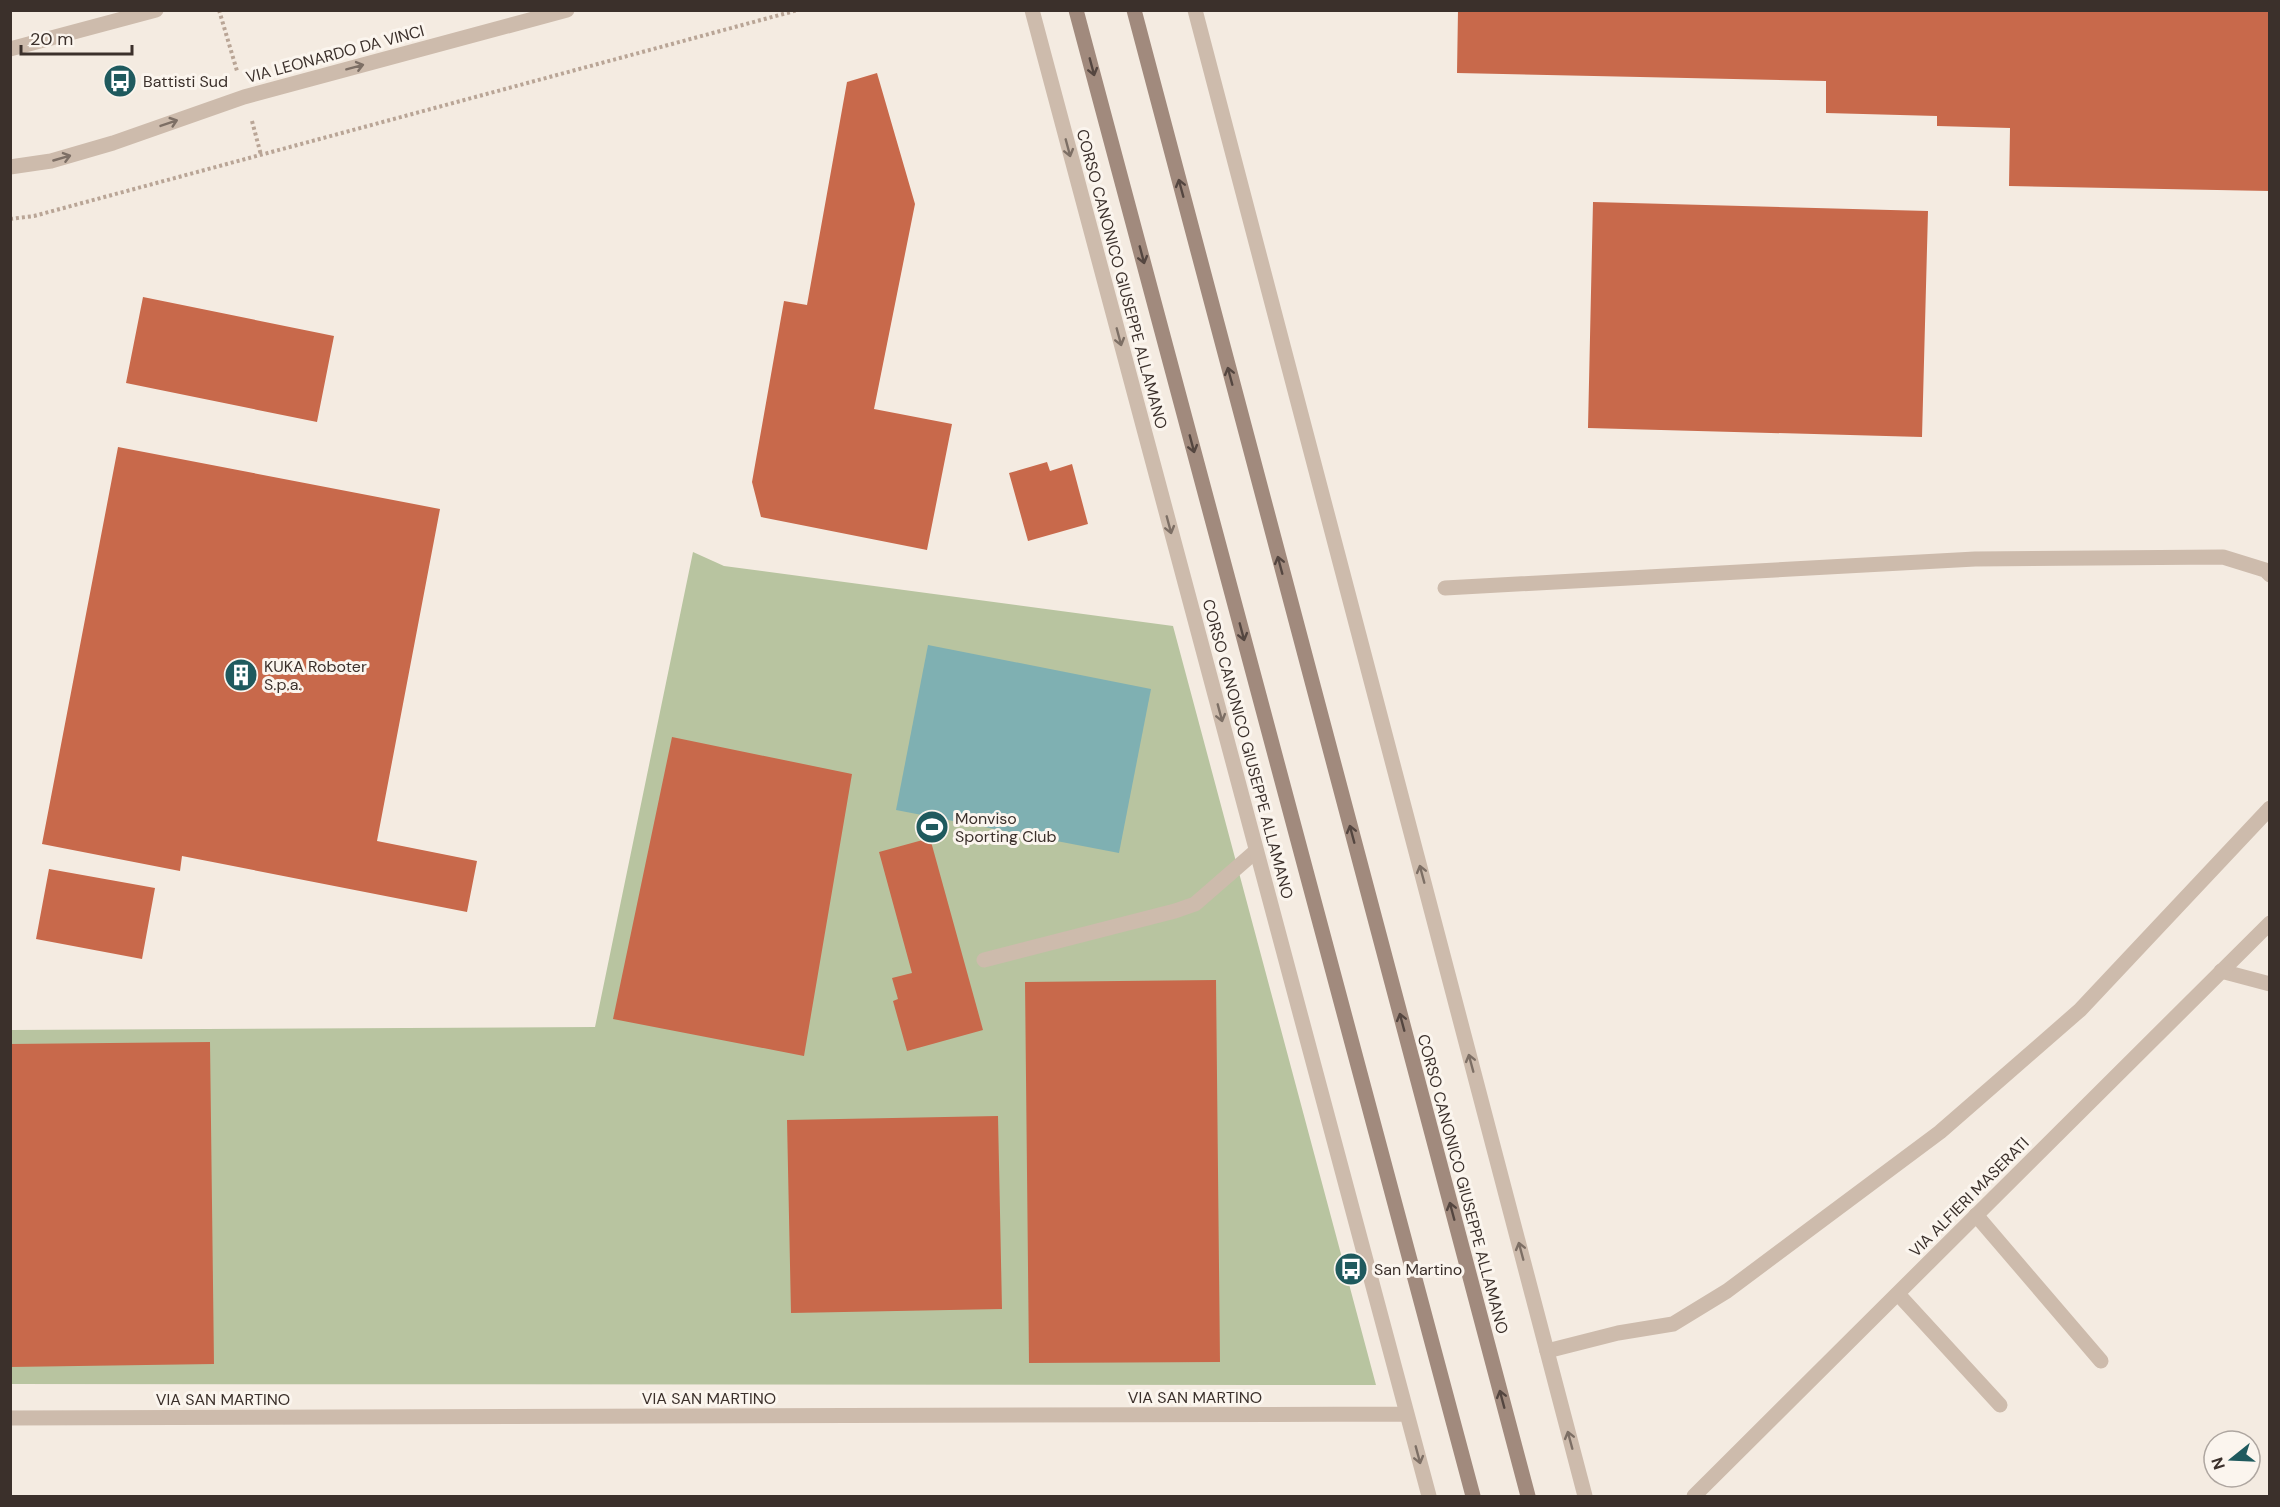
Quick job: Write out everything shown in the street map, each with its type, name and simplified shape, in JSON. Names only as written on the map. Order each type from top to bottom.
[{"type":"main road","name":"CORSO CANONICO GIUSEPPE ALLAMANO","points":[[1076,10],[1473,1497]]},
{"type":"main road","name":"CORSO CANONICO GIUSEPPE ALLAMANO","points":[[1134,10],[1528,1497]]},
{"type":"street","points":[[10,49],[156,10]]},
{"type":"street","name":"VIA LEONARDO DA VINCI","points":[[10,167],[51,161],[113,143],[244,97],[567,10]]},
{"type":"street","name":"CORSO CANONICO GIUSEPPE ALLAMANO","points":[[1032,10],[1429,1497]]},
{"type":"street","points":[[1195,10],[1585,1497]]},
{"type":"street","points":[[1445,588],[1975,559],[2223,557],[2265,570],[2270,575]]},
{"type":"street","points":[[1547,1351],[1618,1333],[1673,1324],[1727,1292],[1922,1146],[2080,1010],[2270,808]]},
{"type":"street","points":[[984,960],[1196,904],[1256,851]]},
{"type":"street","name":"VIA ALFIERI MASERATI","points":[[1694,1497],[2270,923]]},
{"type":"street","points":[[2221,971],[2270,984]]},
{"type":"street","points":[[1976,1215],[2101,1361]]},
{"type":"street","points":[[1898,1294],[2000,1405]]},
{"type":"street","name":"VIA SAN MARTINO","points":[[10,1418],[1407,1414]]},
{"type":"path","points":[[10,219],[34,216],[798,10]]},
{"type":"green space","name":"Monviso Sporting Club","points":[[693,552],[724,566],[1173,626],[1376,1385],[11,1384],[10,1030],[595,1027]]},
{"type":"water","points":[[928,645],[1151,689],[1119,853],[896,810]]},
{"type":"building","points":[[1458,10],[2270,10],[2270,191],[2009,186],[2010,128],[1937,126],[1937,116],[1826,113],[1826,81],[1457,73]]},
{"type":"building","points":[[877,73],[915,204],[874,409],[952,424],[927,550],[761,517],[752,482],[784,301],[807,305],[847,82]]},
{"type":"building","points":[[1593,202],[1928,211],[1922,437],[1588,428]]},
{"type":"building","points":[[143,297],[334,336],[317,422],[126,383]]},
{"type":"building","name":"KUKA Roboter S.p.a.","points":[[118,447],[440,509],[377,841],[477,861],[467,912],[182,856],[180,871],[42,844]]},
{"type":"building","points":[[1047,462],[1050,471],[1072,464],[1088,524],[1028,541],[1009,473]]},
{"type":"building","points":[[672,737],[852,774],[804,1056],[613,1019]]},
{"type":"building","points":[[930,838],[983,1030],[907,1051],[893,1001],[898,999],[892,978],[912,973],[879,852]]},
{"type":"building","points":[[49,869],[155,888],[142,959],[36,939]]},
{"type":"building","points":[[1216,980],[1220,1362],[1029,1363],[1025,982]]},
{"type":"building","points":[[210,1042],[214,1364],[10,1367],[10,1044]]},
{"type":"building","points":[[998,1116],[1002,1309],[791,1313],[787,1120]]},
{"type":"place","name":"Battisti Sud","points":[[120,81]]},
{"type":"place","name":"KUKA Roboter S.p.a.","points":[[241,675]]},
{"type":"place","name":"Monviso Sporting Club","points":[[932,827]]},
{"type":"place","name":"San Martino","points":[[1351,1269]]}]
